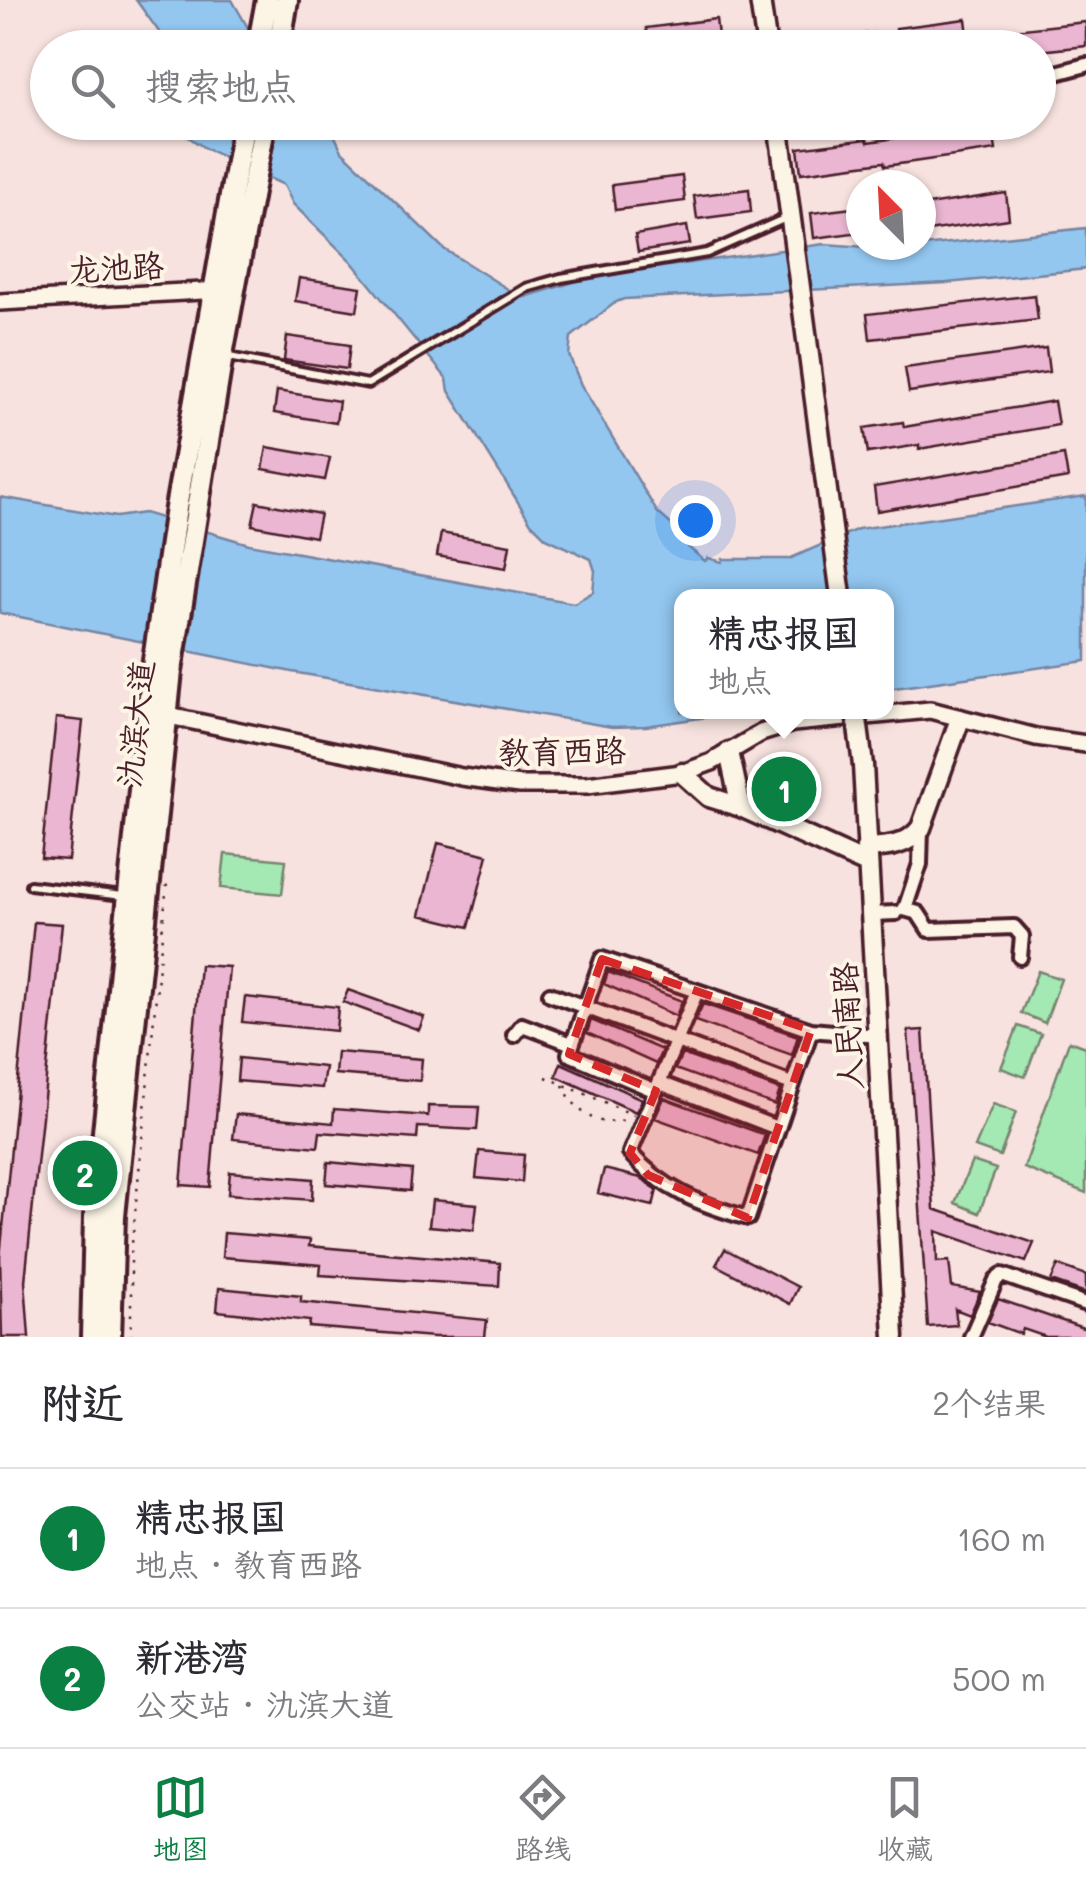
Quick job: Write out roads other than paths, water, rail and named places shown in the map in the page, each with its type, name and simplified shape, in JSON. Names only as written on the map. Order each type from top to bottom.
[{"type":"main road","points":[[760,0],[764,30]]},
{"type":"main road","points":[[265,30],[276,4]]},
{"type":"main road","points":[[276,4],[278,30]]},
{"type":"main road","name":"氿滨大道","points":[[92,1337],[95,1217],[138,898],[162,669],[214,290],[241,140]]},
{"type":"main road","name":"氿滨大道","points":[[186,511],[236,289],[263,140]]},
{"type":"main road","points":[[781,140],[841,589]]},
{"type":"main road","name":"人民南路","points":[[857,719],[880,1036],[894,1337]]},
{"type":"main road","points":[[682,774],[709,797],[867,856],[914,838],[921,828],[960,719]]},
{"type":"main road","points":[[729,752],[741,807]]},
{"type":"main road","name":"氿滨大道","points":[[110,1337],[114,1216],[138,898]]},
{"type":"street","points":[[1056,73],[1086,65]]},
{"type":"street","name":"龙池路","points":[[0,302],[236,289]]},
{"type":"street","name":"教育西路","points":[[894,713],[930,710],[1036,737],[1086,744]]},
{"type":"street","name":"教育西路","points":[[158,714],[520,785],[587,785],[682,774],[761,734],[793,723],[835,719]]},
{"type":"street","points":[[900,911],[920,864],[921,828]]},
{"type":"street","points":[[872,914],[918,913],[929,930],[1014,927],[1022,936],[1020,956]]},
{"type":"street","points":[[778,1128],[569,1054],[602,959],[811,1030],[880,1036]]},
{"type":"street","points":[[697,990],[630,1153],[648,1175],[704,1205],[748,1218],[811,1030]]},
{"type":"street","points":[[550,994],[792,1084]]},
{"type":"street","points":[[514,1035],[522,1024],[572,1044]]},
{"type":"street","points":[[971,1337],[996,1280],[1002,1275],[1086,1304]]},
{"type":"lane","points":[[222,355],[368,384],[526,288],[707,252],[792,215]]},
{"type":"lane","points":[[30,885],[138,898]]},
{"type":"water","points":[[136,0],[232,0],[249,30],[158,30]]},
{"type":"water","points":[[193,140],[337,140],[342,151],[444,249],[522,298],[590,277],[824,244],[846,246],[846,260],[936,260],[936,245],[1086,228],[1086,269],[947,283],[624,299],[571,337],[569,355],[581,385],[657,512],[705,561],[789,559],[858,529],[1086,496],[1086,661],[894,688],[894,589],[674,589],[674,719],[694,719],[612,727],[292,672],[0,613],[0,497],[116,517],[144,513],[249,544],[574,603],[593,592],[595,571],[591,559],[546,538],[531,523],[449,391],[447,379],[351,261],[293,204],[284,185]]},
{"type":"place","name":"精忠报国","points":[[784,789]]},
{"type":"place","name":"新港湾","points":[[85,1173]]}]
